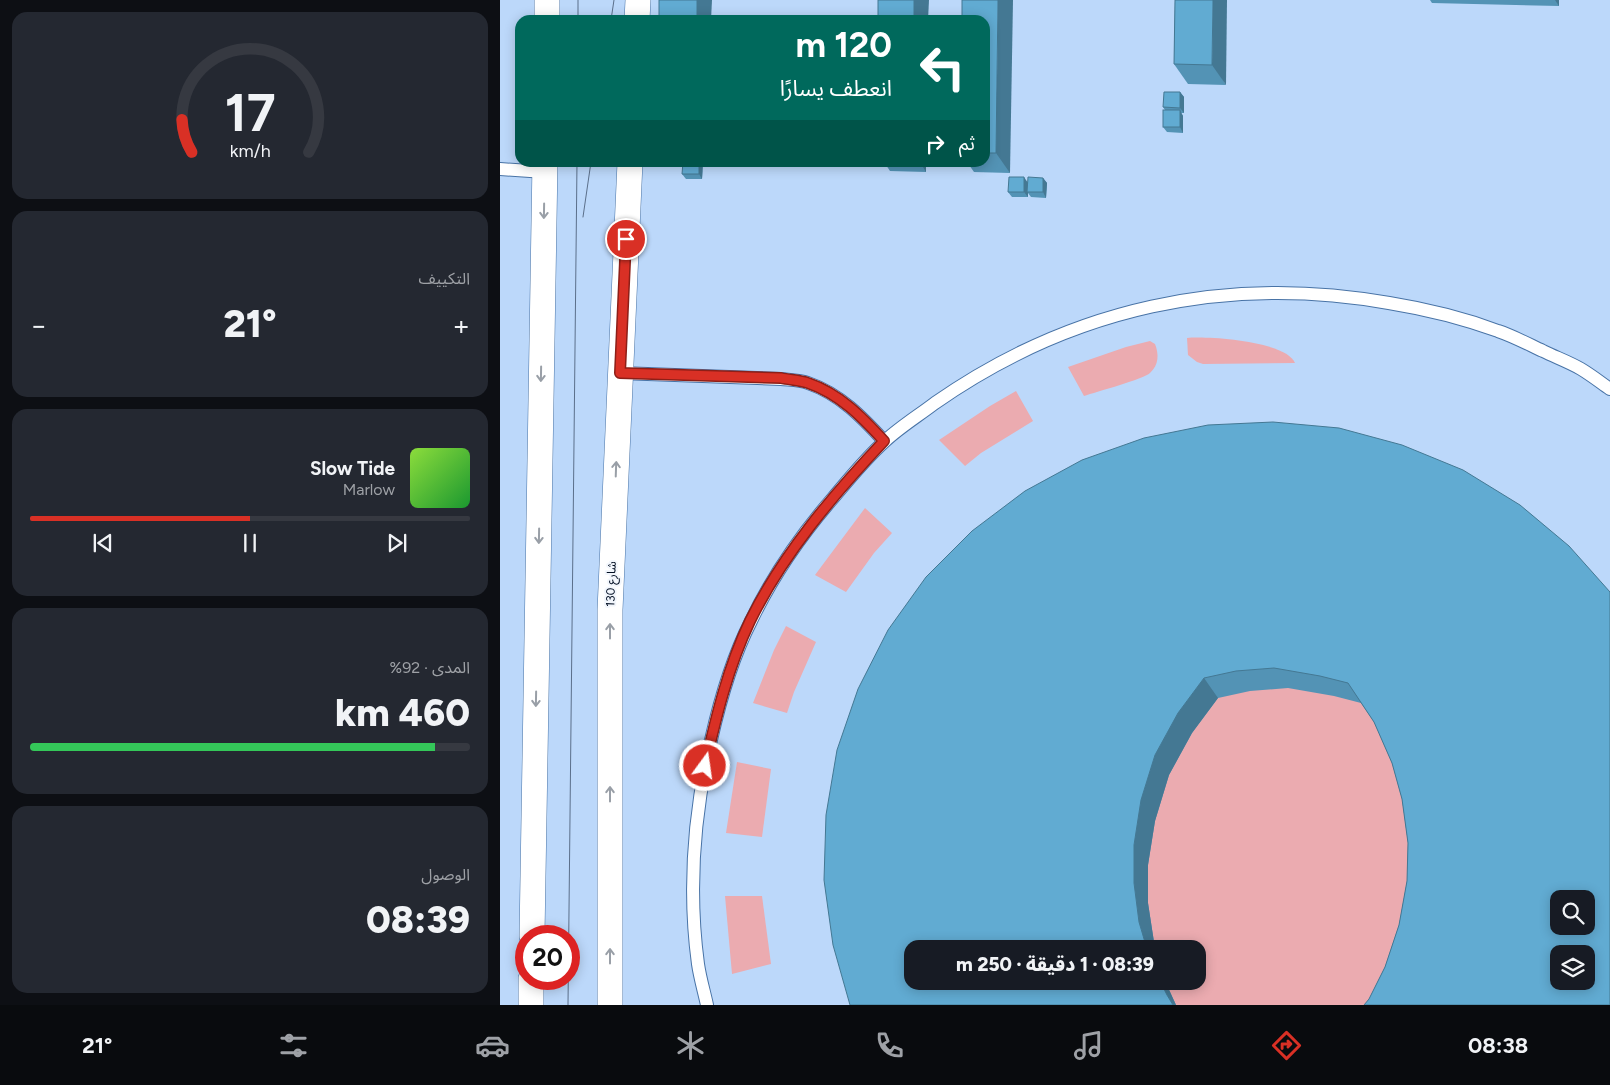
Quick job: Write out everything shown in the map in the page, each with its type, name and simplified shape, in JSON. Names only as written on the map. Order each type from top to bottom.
[{"type":"street","points":[[547,15],[548,0]]},
{"type":"street","points":[[637,15],[638,0]]},
{"type":"street","points":[[532,925],[545,167]]},
{"type":"street","name":"شارع 130","points":[[610,1005],[610,610],[630,167]]},
{"type":"street","points":[[531,990],[531,1005]]},
{"type":"lane","points":[[500,169],[545,167]]},
{"type":"lane","points":[[707,1005],[698,966],[694,920],[693,866],[698,814],[705,766],[714,725],[730,671],[750,621],[794,548],[820,513],[861,466],[884,441],[962,385],[1024,350],[1096,321],[1141,308],[1194,298],[1251,292],[1312,293],[1356,297],[1424,309],[1500,331],[1579,368],[1610,389]]},
{"type":"lane","points":[[620,373],[781,378],[806,382],[830,392],[849,406],[884,441]]},
{"type":"shaded area","points":[[1187,338],[1228,339],[1262,345],[1289,356],[1295,363],[1203,364],[1188,355]]},
{"type":"shaded area","points":[[1150,341],[1155,344],[1157,363],[1150,373],[1139,379],[1084,396],[1068,367],[1126,347]]},
{"type":"shaded area","points":[[1016,391],[1033,421],[981,453],[965,466],[939,440],[990,406]]},
{"type":"shaded area","points":[[865,508],[892,533],[874,553],[846,592],[815,575]]},
{"type":"shaded area","points":[[1534,525],[1592,890],[1550,890],[1550,935],[1595,935],[1595,910],[1610,1005],[858,1005],[838,900]]},
{"type":"shaded area","points":[[786,626],[816,642],[787,713],[753,703],[774,650]]},
{"type":"shaded area","points":[[737,762],[771,769],[762,837],[726,833]]},
{"type":"shaded area","points":[[725,896],[762,896],[771,964],[732,974]]},
{"type":"building","points":[[659,0],[697,0],[697,15],[659,15]]},
{"type":"building","points":[[878,0],[914,0],[914,15],[878,15]]},
{"type":"building","points":[[962,0],[998,0],[996,153],[990,153],[990,15],[962,15]]},
{"type":"building","points":[[1175,0],[1213,0],[1212,65],[1174,64]]},
{"type":"building","points":[[1164,92],[1180,92],[1180,108],[1163,107]]},
{"type":"building","points":[[1163,110],[1180,110],[1180,127],[1163,127]]},
{"type":"building","points":[[683,167],[699,167],[699,174],[682,174]]},
{"type":"building","points":[[1009,177],[1024,177],[1024,192],[1008,192]]},
{"type":"building","points":[[1028,177],[1043,178],[1043,192],[1027,192]]},
{"type":"building","points":[[1273,422],[1339,428],[1402,445],[1463,470],[1520,505],[1569,546],[1610,592],[1610,1005],[1364,1005],[1385,967],[1399,925],[1407,881],[1408,843],[1402,799],[1392,763],[1374,722],[1348,683],[1274,668],[1236,671],[1204,678],[1178,713],[1155,755],[1141,800],[1134,845],[1134,883],[1139,922],[1144,940],[904,940],[904,990],[1164,990],[1173,1005],[850,1005],[833,945],[824,880],[826,815],[837,750],[858,689],[888,630],[926,577],[972,531],[1025,491],[1082,460],[1144,438],[1208,425]]},
{"type":"tram line","points":[[578,0],[578,15]]},
{"type":"tram line","points":[[612,15],[614,0]]},
{"type":"tram line","points":[[568,1005],[577,167]]},
{"type":"tram line","points":[[583,217],[590,167]]},
{"type":"route","points":[[626,239],[620,373],[781,378],[806,382],[830,392],[849,406],[884,441],[820,513],[794,548],[750,621],[730,671],[714,725],[705,766]]}]
